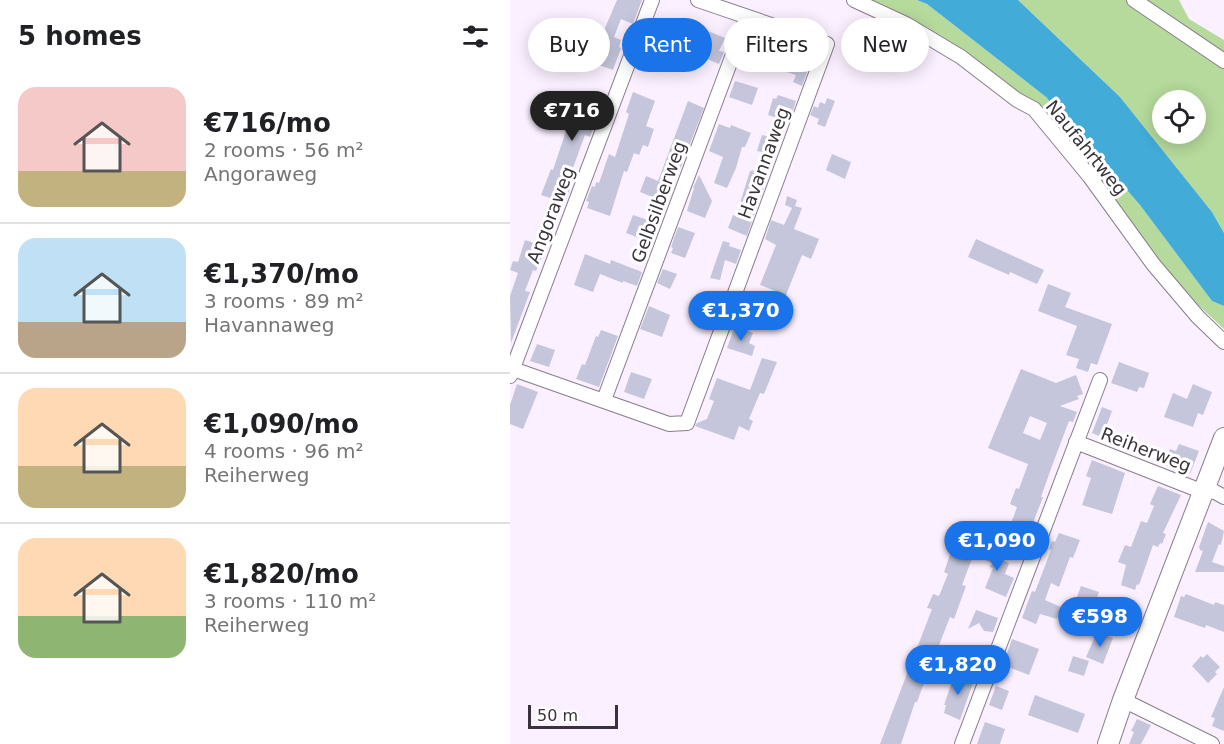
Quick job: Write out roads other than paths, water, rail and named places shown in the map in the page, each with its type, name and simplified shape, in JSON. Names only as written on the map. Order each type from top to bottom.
[{"type":"main road","points":[[1108,744],[1224,438]]},
{"type":"street","name":"Angoraweg","points":[[511,372],[652,0]]},
{"type":"street","name":"Havannaweg","points":[[604,400],[669,424],[687,423],[827,44],[698,0]]},
{"type":"street","name":"Naufahrtweg","points":[[854,0],[906,24],[961,57],[1017,100],[1034,109],[1090,177],[1152,264],[1198,317],[1224,342]]},
{"type":"street","points":[[1134,0],[1224,61]]},
{"type":"street","name":"Gelbsilberweg","points":[[604,400],[747,17]]},
{"type":"street","points":[[511,372],[604,400]]},
{"type":"street","name":"Reiherweg","points":[[962,744],[1100,380]]},
{"type":"street","name":"Reiherweg","points":[[1076,442],[1196,489],[1224,497]]},
{"type":"street","points":[[1123,700],[1212,744]]},
{"type":"water","points":[[917,0],[1018,0],[1120,97],[1152,137],[1152,144],[1158,144],[1212,212],[1224,233],[1224,306],[1212,301],[1140,205],[1046,97],[927,4]]}]
